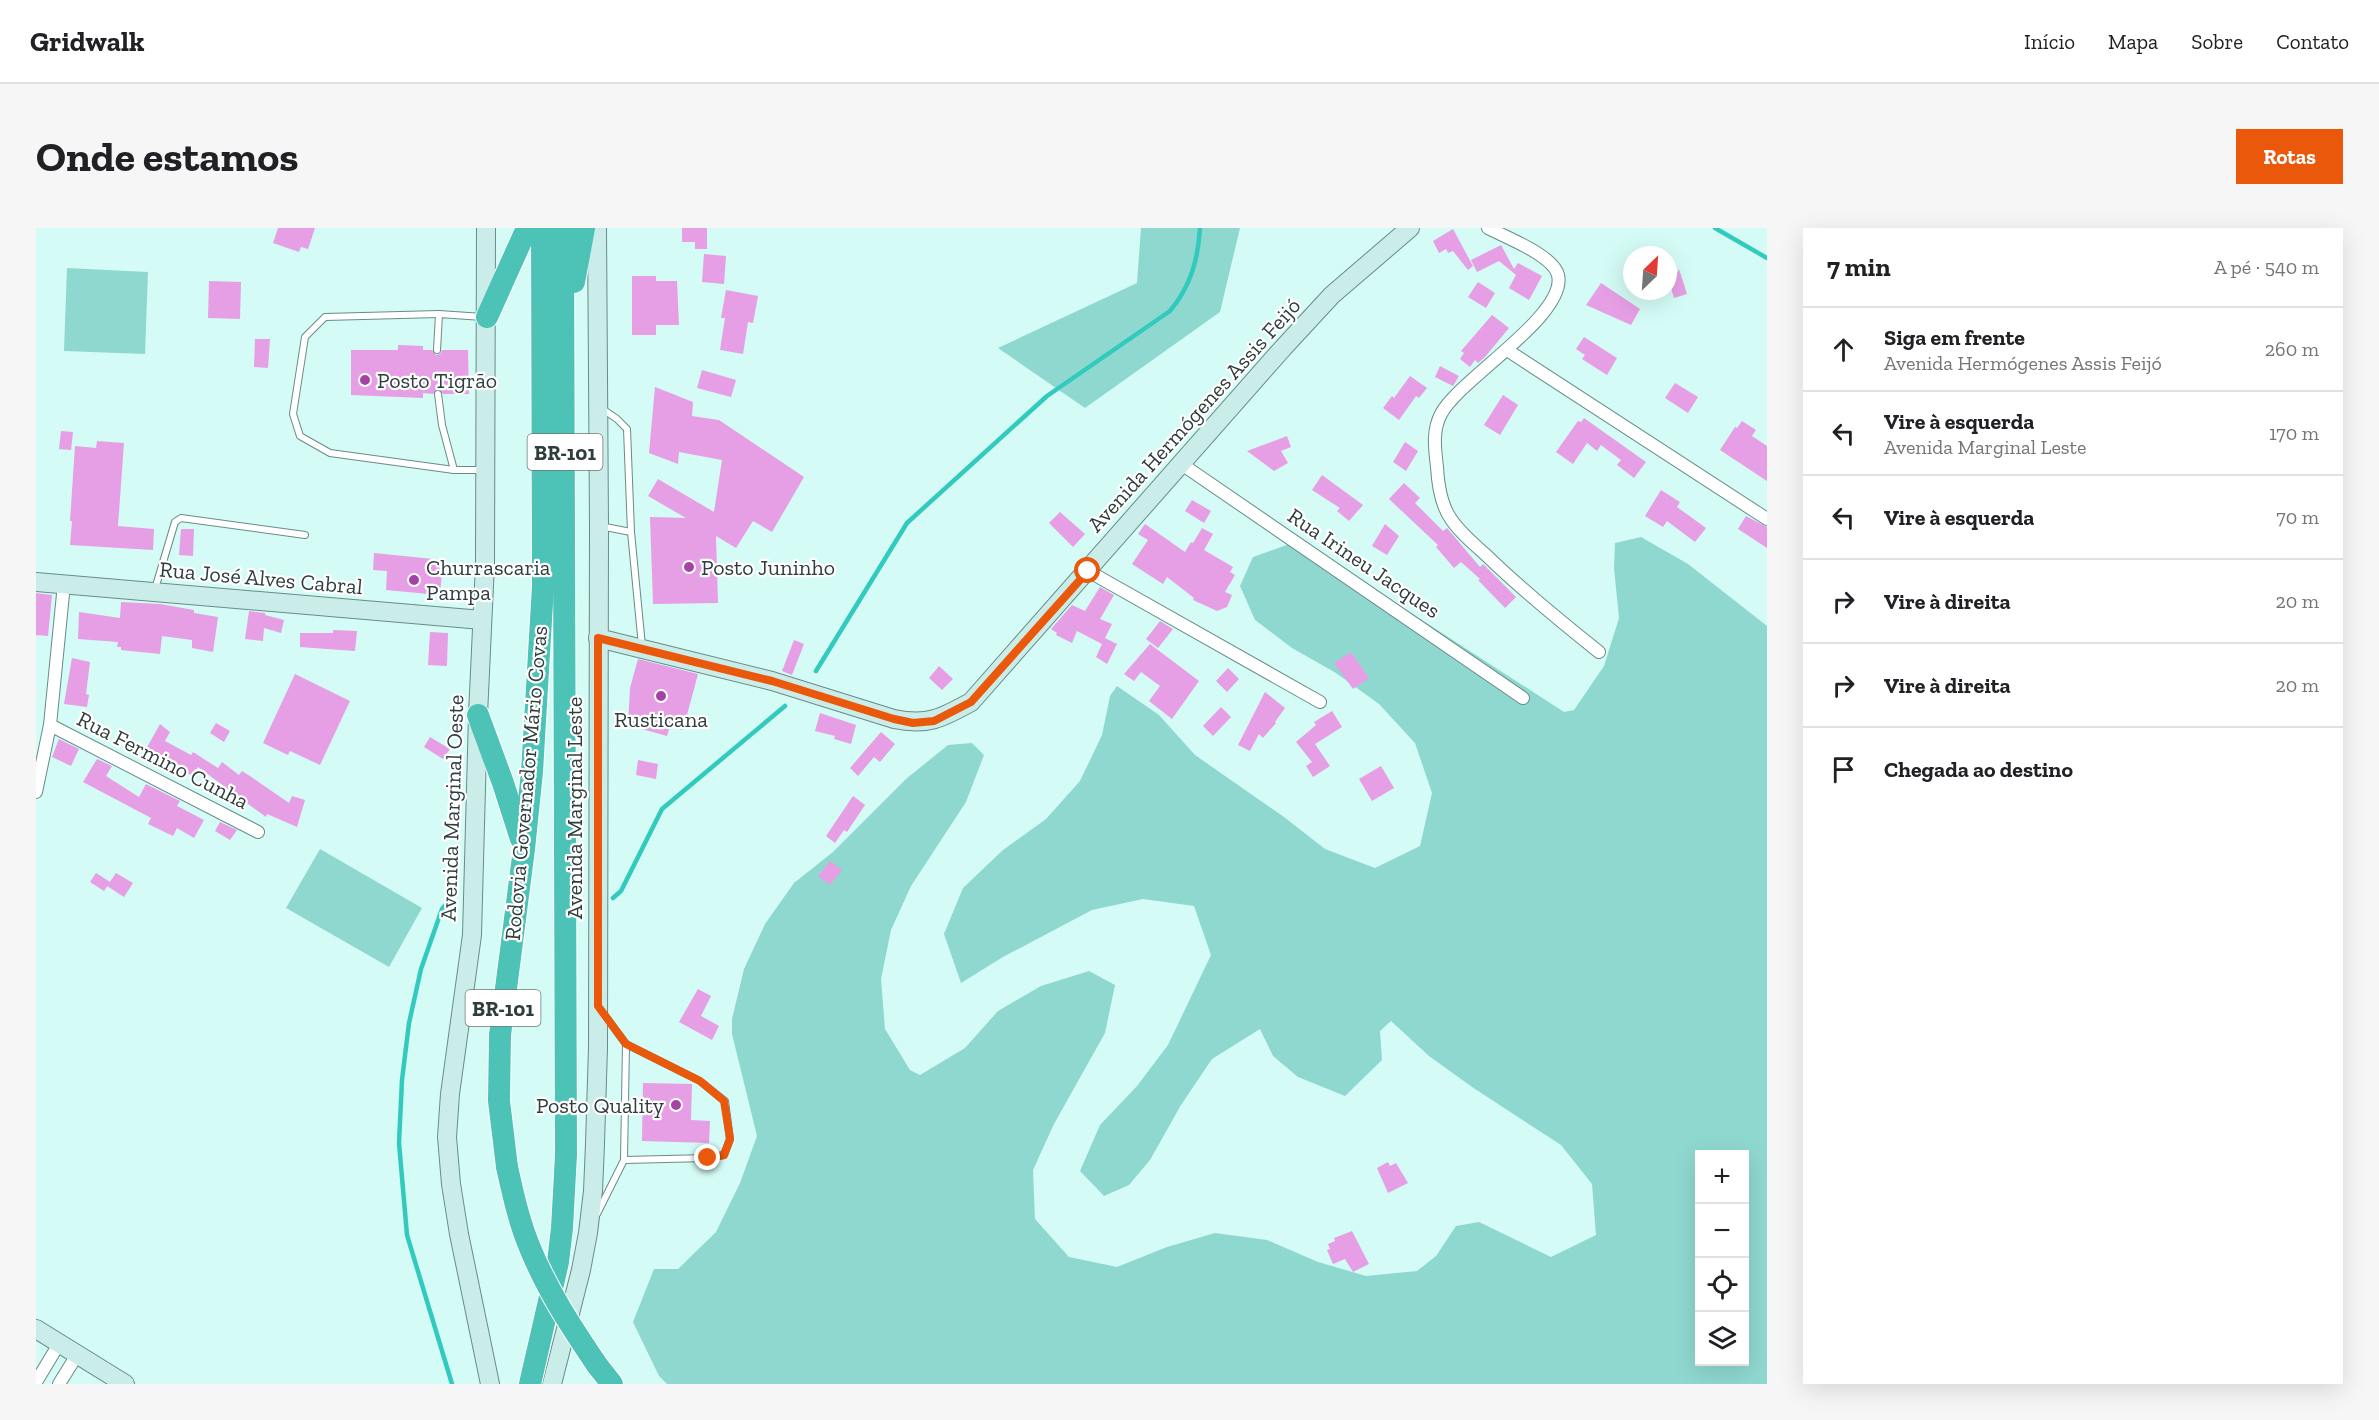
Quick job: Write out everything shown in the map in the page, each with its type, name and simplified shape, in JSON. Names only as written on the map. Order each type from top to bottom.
[{"type":"highway","points":[[487,317],[527,228]]},
{"type":"highway","name":"Rodovia Governador Mário Covas","points":[[542,228],[543,586],[532,772],[500,1035],[499,1101],[507,1167],[515,1203],[529,1247],[562,1312],[612,1384]]},
{"type":"highway","name":"Rodovia Governador Mário Covas","points":[[530,1384],[558,1262],[566,1155],[563,228]]},
{"type":"highway","points":[[564,337],[584,228]]},
{"type":"highway","points":[[478,715],[524,849]]},
{"type":"main road","name":"Avenida Marginal Oeste","points":[[486,228],[486,564],[478,715],[472,935],[450,1094],[447,1137],[451,1184],[459,1234],[490,1384]]},
{"type":"main road","name":"Avenida Marginal Leste","points":[[552,1384],[588,1233],[595,1156],[598,1006],[597,228]]},
{"type":"main road","name":"Avenida Hermógenes Assis Feijó","points":[[598,638],[772,681],[894,719],[913,723],[934,721],[971,702],[1282,348],[1332,295],[1410,228]]},
{"type":"main road","name":"Rua José Alves Cabral","points":[[36,582],[482,620]]},
{"type":"main road","points":[[36,1329],[125,1384]]},
{"type":"street","points":[[1488,228],[1550,262],[1558,275],[1555,295],[1547,307],[1507,350],[1442,412],[1436,428],[1435,447],[1442,499],[1450,518],[1517,585],[1599,652]]},
{"type":"street","points":[[1507,350],[1767,519]]},
{"type":"street","name":"Rua Irineu Jacques","points":[[1180,463],[1523,698]]},
{"type":"street","points":[[1088,571],[1320,702]]},
{"type":"street","points":[[36,792],[50,725],[64,584]]},
{"type":"street","name":"Rua Fermino Cunha","points":[[50,725],[258,832]]},
{"type":"street","points":[[36,1382],[59,1344]]},
{"type":"street","points":[[59,1384],[77,1354]]},
{"type":"lane","points":[[486,470],[454,470],[330,453],[300,436],[293,414],[305,337],[325,317],[439,314],[487,317]]},
{"type":"lane","points":[[437,350],[439,314]]},
{"type":"lane","points":[[438,394],[442,425],[454,470]]},
{"type":"lane","points":[[598,406],[617,418],[627,429],[631,532],[642,648]]},
{"type":"lane","points":[[154,593],[175,522],[181,518],[305,535]]},
{"type":"lane","points":[[599,526],[631,532]]},
{"type":"lane","points":[[598,1006],[626,1044],[700,1081],[724,1101],[730,1139],[724,1155],[708,1158],[624,1161]]},
{"type":"lane","points":[[588,1233],[624,1161],[626,1044]]},
{"type":"shaded area","points":[[1141,228],[1240,228],[1220,312],[1085,408],[998,348],[1137,283]]},
{"type":"shaded area","points":[[67,268],[148,272],[145,354],[64,351]]},
{"type":"shaded area","points":[[1641,537],[1688,564],[1767,626],[1767,1384],[667,1384],[659,1376],[633,1322],[654,1269],[678,1269],[716,1232],[740,1183],[757,1136],[732,1034],[732,1019],[744,969],[765,924],[794,883],[833,852],[906,779],[948,745],[972,743],[984,755],[966,802],[911,886],[891,930],[881,979],[885,1029],[910,1070],[920,1075],[965,1048],[998,1011],[1041,986],[1089,971],[1115,985],[1105,1033],[1054,1124],[1033,1170],[1035,1219],[1069,1257],[1117,1267],[1167,1247],[1215,1233],[1267,1240],[1318,1262],[1366,1276],[1417,1271],[1436,1256],[1456,1226],[1479,1222],[1551,1257],[1596,1235],[1592,1184],[1561,1145],[1429,1056],[1391,1021],[1380,1031],[1382,1060],[1345,1096],[1298,1077],[1273,1056],[1260,1029],[1212,1059],[1181,1105],[1150,1160],[1129,1185],[1104,1196],[1080,1171],[1100,1125],[1137,1086],[1168,1045],[1211,955],[1194,906],[1143,899],[1092,910],[1003,957],[961,983],[944,934],[963,888],[1003,850],[1046,819],[1080,781],[1102,735],[1110,696],[1117,686],[1159,715],[1195,755],[1284,817],[1325,849],[1375,868],[1420,846],[1432,793],[1415,743],[1379,704],[1336,673],[1292,648],[1255,620],[1240,586],[1253,557],[1295,542],[1337,565],[1564,712],[1574,710],[1604,666],[1619,618],[1614,568],[1615,543]]},
{"type":"shaded area","points":[[320,849],[422,908],[389,967],[286,908]]},
{"type":"building","points":[[278,228],[315,228],[308,249],[301,247],[299,252],[273,243]]},
{"type":"building","points":[[682,228],[707,228],[707,249],[695,249],[695,242],[682,242]]},
{"type":"building","points":[[1453,229],[1473,266],[1468,270],[1453,251],[1448,253],[1446,249],[1439,253],[1433,241]]},
{"type":"building","points":[[1501,245],[1514,269],[1518,263],[1542,276],[1529,300],[1509,288],[1516,275],[1499,261],[1477,272],[1471,260]]},
{"type":"building","points":[[704,254],[726,256],[724,284],[702,282]]},
{"type":"building","points":[[1679,269],[1687,294],[1677,297]]},
{"type":"building","points":[[632,276],[656,276],[656,281],[677,281],[679,325],[656,325],[656,335],[632,335]]},
{"type":"building","points":[[209,281],[241,282],[240,319],[208,318]]},
{"type":"building","points":[[1478,282],[1495,293],[1486,308],[1468,297]]},
{"type":"building","points":[[1601,283],[1623,298],[1623,300],[1640,309],[1631,325],[1586,305]]},
{"type":"building","points":[[726,290],[758,296],[753,323],[748,322],[743,354],[720,350],[725,318],[721,318]]},
{"type":"building","points":[[1492,315],[1509,328],[1485,357],[1478,363],[1475,360],[1470,367],[1460,359],[1464,353],[1461,351]]},
{"type":"building","points":[[1584,337],[1617,358],[1607,375],[1582,359],[1585,355],[1576,349]]},
{"type":"building","points":[[255,339],[270,339],[268,368],[254,367]]},
{"type":"building","points":[[398,345],[423,346],[423,350],[432,350],[436,355],[442,350],[468,350],[469,394],[443,394],[438,389],[433,394],[423,393],[423,398],[351,395],[351,350],[398,350]]},
{"type":"building","points":[[1440,366],[1459,376],[1453,386],[1435,377]]},
{"type":"building","points":[[702,370],[736,380],[731,397],[697,388]]},
{"type":"building","points":[[1410,376],[1427,388],[1419,398],[1416,396],[1399,420],[1383,408],[1392,396],[1394,398]]},
{"type":"building","points":[[1675,383],[1698,397],[1688,413],[1665,398]]},
{"type":"building","points":[[655,387],[693,402],[692,416],[719,420],[804,477],[772,532],[753,521],[736,548],[716,536],[718,603],[653,604],[650,517],[686,518],[648,496],[658,479],[714,512],[722,460],[679,452],[678,464],[649,453]]},
{"type":"building","points":[[1503,395],[1518,405],[1500,435],[1484,425]]},
{"type":"building","points":[[1584,418],[1646,462],[1634,478],[1617,465],[1621,460],[1601,445],[1597,451],[1587,443],[1573,464],[1556,452],[1578,421],[1581,422]]},
{"type":"building","points":[[1742,421],[1756,430],[1752,436],[1767,446],[1767,481],[1720,450],[1735,427],[1737,428]]},
{"type":"building","points":[[61,431],[73,432],[71,450],[59,449]]},
{"type":"building","points":[[1287,436],[1291,447],[1281,451],[1288,463],[1274,471],[1247,451]]},
{"type":"building","points":[[97,441],[124,443],[118,526],[154,529],[153,550],[70,545],[75,446],[96,448]]},
{"type":"building","points":[[1405,442],[1418,451],[1406,471],[1393,462]]},
{"type":"building","points":[[1322,475],[1363,505],[1349,521],[1337,511],[1340,508],[1312,490]]},
{"type":"building","points":[[1404,483],[1420,498],[1415,503],[1443,531],[1447,528],[1480,567],[1483,564],[1516,597],[1505,608],[1478,580],[1480,579],[1461,562],[1454,568],[1436,547],[1438,545],[1389,499]]},
{"type":"building","points":[[1661,490],[1680,502],[1677,507],[1706,528],[1695,542],[1667,521],[1663,527],[1645,516]]},
{"type":"building","points":[[1192,500],[1211,511],[1204,523],[1185,511]]},
{"type":"building","points":[[1060,512],[1085,534],[1073,547],[1049,523]]},
{"type":"building","points":[[1746,516],[1767,527],[1767,548],[1738,529]]},
{"type":"building","points":[[1145,524],[1185,552],[1202,528],[1213,534],[1204,550],[1233,567],[1230,572],[1235,575],[1225,592],[1232,595],[1227,607],[1217,611],[1193,600],[1194,598],[1167,577],[1163,584],[1132,564],[1148,540],[1138,534]]},
{"type":"building","points":[[1385,524],[1399,536],[1387,555],[1372,546]]},
{"type":"building","points":[[181,529],[194,529],[193,556],[179,555]]},
{"type":"building","name":"Churrascaria Pampa","points":[[374,553],[443,560],[440,595],[386,590],[387,571],[373,570]]},
{"type":"building","points":[[1100,587],[1114,595],[1100,619],[1112,624],[1105,638],[1117,644],[1107,664],[1096,657],[1102,644],[1077,631],[1072,643],[1056,635],[1057,633],[1051,629],[1072,605],[1085,611]]},
{"type":"building","points":[[36,593],[52,595],[48,636],[36,635]]},
{"type":"building","points":[[121,602],[160,604],[218,617],[213,652],[192,648],[192,640],[162,636],[160,654],[121,650],[121,647],[117,647],[118,642],[78,639],[79,612],[120,618]]},
{"type":"building","points":[[249,611],[265,613],[265,615],[284,620],[281,633],[264,628],[263,641],[245,639]]},
{"type":"building","points":[[1160,621],[1173,629],[1158,648],[1146,639]]},
{"type":"building","points":[[333,630],[357,631],[355,651],[300,647],[300,633],[333,633]]},
{"type":"building","points":[[430,632],[448,633],[447,666],[428,665]]},
{"type":"building","points":[[794,640],[804,644],[792,675],[782,671]]},
{"type":"building","points":[[1150,644],[1199,681],[1172,719],[1149,701],[1160,686],[1141,672],[1134,681],[1124,674]]},
{"type":"building","points":[[1351,652],[1369,678],[1353,689],[1334,663]]},
{"type":"building","points":[[72,658],[90,662],[86,694],[89,695],[87,707],[64,704]]},
{"type":"building","name":"Rusticana","points":[[638,659],[698,674],[683,730],[670,726],[667,736],[628,725],[630,688]]},
{"type":"building","points":[[939,666],[953,679],[942,690],[929,678]]},
{"type":"building","points":[[1228,668],[1239,679],[1227,692],[1216,681]]},
{"type":"building","points":[[295,674],[350,701],[320,765],[290,751],[288,755],[263,743]]},
{"type":"building","points":[[1265,692],[1285,708],[1263,738],[1259,734],[1250,751],[1238,745]]},
{"type":"building","points":[[1221,707],[1231,717],[1213,736],[1203,726]]},
{"type":"building","points":[[1332,711],[1342,727],[1315,744],[1330,766],[1313,777],[1306,766],[1312,762],[1296,742],[1316,725],[1314,722]]},
{"type":"building","points":[[820,713],[856,725],[851,744],[834,739],[835,736],[815,731]]},
{"type":"building","points":[[216,723],[230,731],[224,742],[210,733]]},
{"type":"building","points":[[160,724],[170,732],[165,741],[191,755],[193,752],[218,768],[222,762],[239,775],[242,771],[289,803],[292,796],[305,800],[297,827],[267,814],[266,817],[198,767],[192,776],[181,769],[182,767],[158,754],[157,757],[145,751]]},
{"type":"building","points":[[881,732],[895,744],[880,762],[874,757],[858,776],[850,768]]},
{"type":"building","points":[[430,737],[450,749],[443,759],[424,747]]},
{"type":"building","points":[[59,739],[79,749],[71,766],[52,757]]},
{"type":"building","points":[[97,759],[112,766],[106,776],[139,797],[146,784],[180,801],[177,806],[204,820],[194,838],[177,828],[173,836],[148,824],[151,818],[83,782]]},
{"type":"building","points":[[638,760],[658,764],[656,779],[636,775]]},
{"type":"building","points":[[1381,766],[1394,788],[1372,801],[1359,779]]},
{"type":"building","points":[[853,796],[865,805],[847,832],[844,830],[835,843],[826,836]]},
{"type":"building","points":[[220,822],[237,830],[230,840],[215,831]]},
{"type":"building","points":[[830,861],[842,870],[830,885],[818,876]]},
{"type":"building","points":[[96,873],[110,882],[104,891],[90,882]]},
{"type":"building","points":[[116,873],[133,883],[124,897],[107,886]]},
{"type":"building","points":[[698,989],[711,996],[701,1016],[719,1026],[712,1040],[679,1022]]},
{"type":"building","points":[[643,1083],[692,1084],[691,1120],[710,1121],[709,1143],[642,1141]]},
{"type":"building","points":[[1388,1162],[1390,1166],[1396,1163],[1408,1183],[1388,1193],[1377,1168]]},
{"type":"building","points":[[1352,1231],[1369,1264],[1353,1272],[1345,1259],[1333,1264],[1327,1250],[1330,1249],[1328,1244],[1335,1241],[1334,1238]]},
{"type":"waterway","points":[[816,671],[907,523],[1047,396],[1170,311],[1183,292],[1192,272],[1200,228]]},
{"type":"waterway","points":[[1715,228],[1767,258]]},
{"type":"waterway","points":[[613,898],[621,891],[662,809],[785,706]]},
{"type":"waterway","points":[[449,901],[442,909],[421,969],[409,1023],[402,1080],[399,1143],[407,1235],[452,1384]]},
{"type":"place","name":"Posto Tigrão","points":[[365,380]]},
{"type":"place","name":"Posto Juninho","points":[[689,567]]},
{"type":"place","name":"Churrascaria Pampa","points":[[414,580]]},
{"type":"place","name":"Rusticana","points":[[661,696]]},
{"type":"place","name":"Posto Quality","points":[[676,1105]]},
{"type":"route","points":[[708,1158],[724,1155],[730,1139],[724,1101],[700,1081],[626,1044],[598,1006],[598,638],[695,660],[772,681],[894,719],[913,723],[934,721],[971,702],[1088,571]]}]
